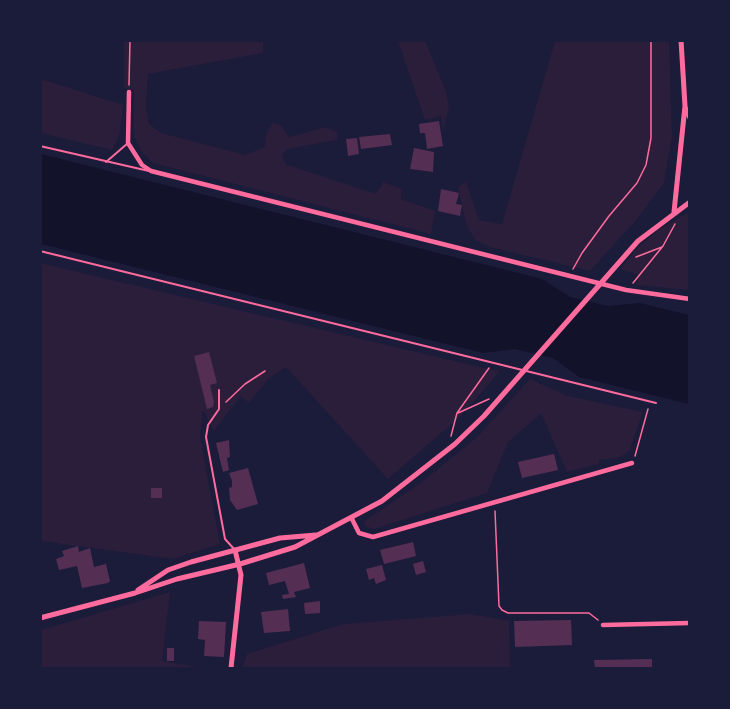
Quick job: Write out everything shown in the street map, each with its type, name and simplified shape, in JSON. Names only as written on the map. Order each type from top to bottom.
[{"type":"street","points":[[674,212],[685,106],[681,40]]},
{"type":"street","points":[[129,92],[128,143],[142,165],[151,171],[635,292],[690,299]]},
{"type":"street","points":[[685,106],[690,118]]},
{"type":"street","points":[[40,618],[295,547],[352,519],[422,473],[455,444],[500,398],[623,257],[674,212],[690,202]]},
{"type":"street","points":[[352,519],[359,533],[373,537],[632,464]]},
{"type":"street","points":[[135,593],[168,570],[280,538],[319,535]]},
{"type":"street","points":[[231,669],[241,575],[235,550]]},
{"type":"street","points":[[603,625],[690,623]]},
{"type":"lane","points":[[106,162],[128,143]]},
{"type":"lane","points":[[40,146],[151,171]]},
{"type":"lane","points":[[40,251],[656,404]]},
{"type":"lane","points":[[219,390],[219,409],[208,426],[206,437],[225,539],[235,550]]},
{"type":"path","points":[[129,92],[130,40]]},
{"type":"path","points":[[570,275],[582,253],[637,183],[646,165],[651,138],[651,40]]},
{"type":"path","points":[[633,284],[663,246],[677,220],[674,212]]},
{"type":"path","points":[[623,257],[637,257],[663,246]]},
{"type":"path","points":[[455,444],[450,433],[457,413],[493,363]]},
{"type":"path","points":[[219,409],[245,384],[265,371]]},
{"type":"path","points":[[457,413],[484,399],[500,398]]},
{"type":"path","points":[[632,464],[650,402]]},
{"type":"path","points":[[495,501],[499,606],[502,610],[589,613],[603,625]]},
{"type":"shaded area","points":[[124,41],[263,41],[263,53],[148,74],[146,107],[149,124],[161,133],[245,155],[265,147],[266,134],[272,123],[281,125],[289,137],[326,127],[337,132],[337,140],[287,149],[282,154],[285,164],[376,194],[383,182],[402,189],[401,199],[435,211],[431,234],[153,163],[142,152],[134,136],[134,90],[124,88]]},
{"type":"shaded area","points":[[398,41],[425,41],[426,43],[446,91],[449,107],[443,131],[441,116],[425,120]]},
{"type":"shaded area","points":[[555,41],[669,41],[672,136],[664,183],[637,219],[590,271],[490,247],[475,240],[466,224],[458,187],[466,182],[479,220],[502,224]]},
{"type":"shaded area","points":[[41,79],[123,105],[119,136],[112,150],[41,133]]},
{"type":"shaded area","points":[[41,154],[542,279],[570,297],[608,306],[640,303],[689,315],[689,404],[579,377],[553,358],[515,349],[483,353],[41,244]]},
{"type":"shaded area","points":[[689,212],[689,290],[637,285],[639,275],[621,269],[635,250],[658,230]]},
{"type":"shaded area","points":[[40,263],[500,371],[460,417],[388,479],[286,367],[268,379],[249,403],[241,396],[214,431],[203,410],[200,437],[220,544],[173,559],[41,541]]},
{"type":"shaded area","points":[[530,379],[568,396],[643,412],[629,451],[620,457],[599,460],[599,464],[567,472],[541,413],[508,442],[487,493],[374,529],[365,526],[365,521],[423,481],[477,437]]},
{"type":"shaded area","points":[[170,592],[162,661],[205,668],[41,668],[41,630]]},
{"type":"shaded area","points":[[471,614],[509,621],[510,668],[242,668],[247,654],[343,624]]},
{"type":"building","points":[[439,121],[443,146],[427,149],[425,133],[420,133],[419,124]]},
{"type":"building","points":[[390,134],[392,145],[361,149],[359,137]]},
{"type":"building","points":[[357,138],[359,154],[348,156],[346,139]]},
{"type":"building","points":[[414,148],[434,152],[433,172],[410,169]]},
{"type":"building","points":[[441,189],[459,193],[456,204],[462,205],[460,216],[438,211]]},
{"type":"building","points":[[209,352],[217,383],[210,385],[214,402],[213,407],[207,409],[194,356]]},
{"type":"building","points":[[229,440],[230,457],[227,458],[229,470],[223,472],[216,443]]},
{"type":"building","points":[[554,454],[558,470],[522,478],[518,462]]},
{"type":"building","points":[[248,468],[258,504],[237,510],[230,500],[229,488],[232,487],[232,481],[229,473]]},
{"type":"building","points":[[151,488],[162,488],[162,498],[151,498]]},
{"type":"building","points":[[413,542],[416,556],[384,564],[380,550]]},
{"type":"building","points":[[78,546],[79,552],[90,548],[94,567],[106,564],[110,581],[108,583],[82,588],[77,566],[59,570],[56,559],[64,556],[62,551]]},
{"type":"building","points":[[423,561],[426,572],[416,575],[413,564]]},
{"type":"building","points":[[304,563],[310,588],[294,592],[296,597],[283,599],[282,595],[289,594],[285,581],[269,585],[266,573]]},
{"type":"building","points":[[382,565],[386,580],[376,584],[374,578],[369,580],[366,569]]},
{"type":"building","points":[[320,601],[320,613],[305,614],[304,603]]},
{"type":"building","points":[[288,609],[290,631],[264,633],[261,612]]},
{"type":"building","points":[[571,620],[572,645],[515,647],[514,621]]},
{"type":"building","points":[[199,621],[226,622],[224,657],[204,656],[205,640],[198,639]]},
{"type":"building","points":[[167,648],[174,648],[174,661],[167,661]]},
{"type":"building","points":[[652,659],[652,668],[595,668],[594,660]]}]
